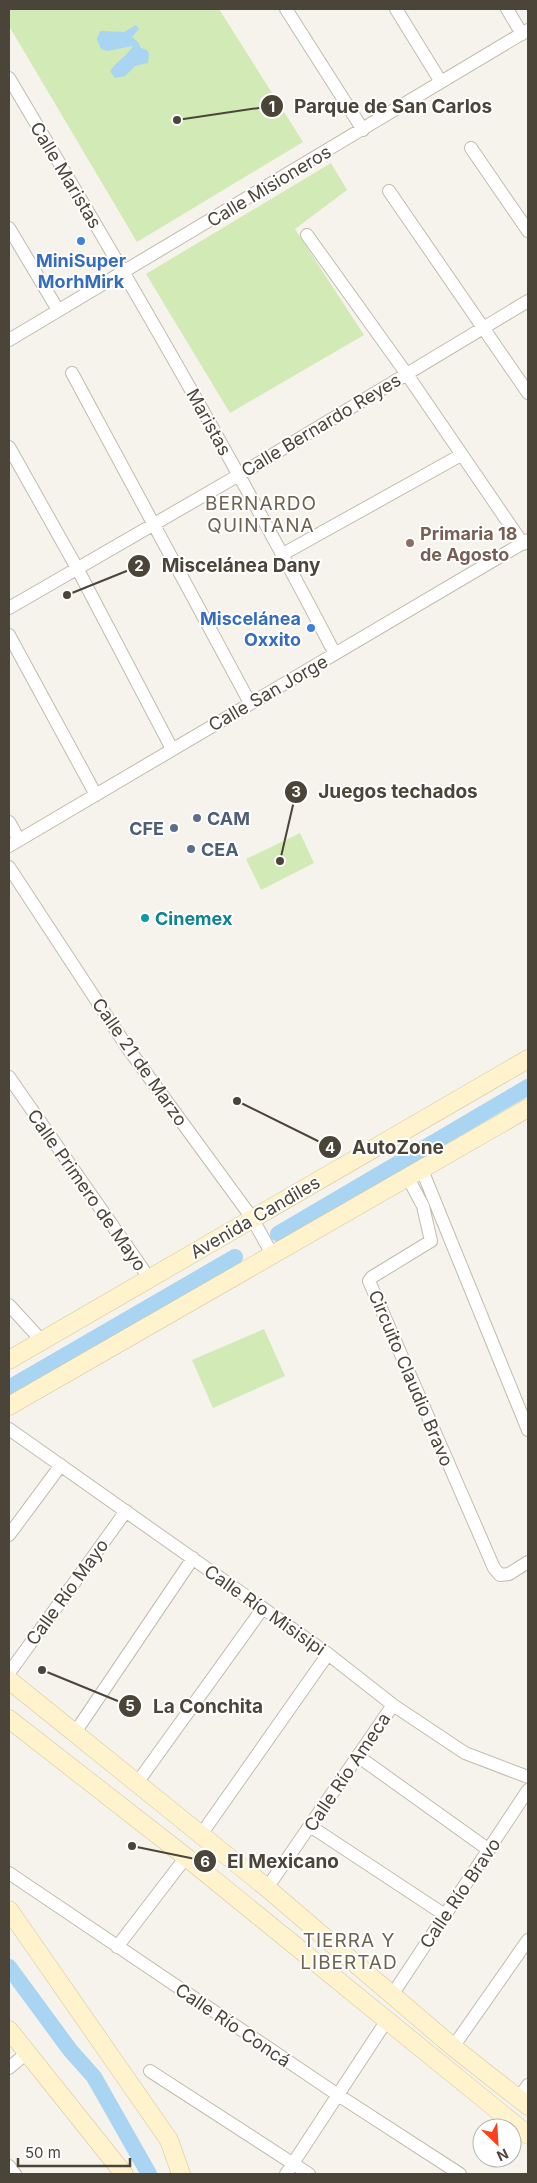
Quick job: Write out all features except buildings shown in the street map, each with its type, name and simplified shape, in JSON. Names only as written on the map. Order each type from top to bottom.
[{"type":"main road","name":"Avenida Candiles","points":[[9,1360],[149,1278],[256,1224],[528,1059]]},
{"type":"main road","points":[[9,1406],[271,1251],[415,1174],[528,1108]]},
{"type":"main road","points":[[9,1680],[200,1836],[267,1888],[453,2046],[525,2097]]},
{"type":"main road","points":[[9,1719],[186,1857],[528,2135]]},
{"type":"main road","points":[[9,1910],[169,2140],[181,2174]]},
{"type":"main road","points":[[9,2030],[124,2174]]},
{"type":"street","points":[[286,9],[362,130]]},
{"type":"street","points":[[396,9],[441,82]]},
{"type":"street","points":[[507,9],[525,32]]},
{"type":"street","name":"Calle Misioneros","points":[[9,340],[525,32]]},
{"type":"street","name":"Calle Maristas","points":[[9,78],[124,271]]},
{"type":"street","points":[[471,148],[528,231]]},
{"type":"street","points":[[389,191],[528,393]]},
{"type":"street","points":[[9,228],[58,310]]},
{"type":"street","points":[[307,235],[406,373],[461,455],[526,542]]},
{"type":"street","name":"Maristas","points":[[124,271],[283,554],[335,654]]},
{"type":"street","name":"Calle Bernardo Reyes","points":[[9,608],[239,475],[528,301]]},
{"type":"street","points":[[72,372],[250,703]]},
{"type":"street","points":[[9,448],[77,568],[172,749]]},
{"type":"street","points":[[283,554],[461,455]]},
{"type":"street","name":"Calle San Jorge","points":[[14,843],[526,542]]},
{"type":"street","points":[[9,635],[96,795]]},
{"type":"street","points":[[9,822],[14,843]]},
{"type":"street","name":"Calle 21 de Marzo","points":[[9,867],[127,1047],[256,1224],[271,1251]]},
{"type":"street","name":"Calle Primero de Mayo","points":[[9,1077],[149,1278]]},
{"type":"street","points":[[415,1174],[528,1430]]},
{"type":"street","name":"Circuito Claudio Bravo","points":[[415,1174],[431,1241],[372,1277],[369,1281],[494,1568],[500,1575],[509,1574],[528,1562]]},
{"type":"street","points":[[9,1307],[42,1341]]},
{"type":"street","name":"Calle Río Misisipi","points":[[9,1428],[328,1654],[393,1705],[465,1753],[528,1777]]},
{"type":"street","points":[[9,1535],[60,1465]]},
{"type":"street","name":"Calle Río Mayo","points":[[9,1673],[126,1511]]},
{"type":"street","points":[[74,1734],[193,1558]]},
{"type":"street","points":[[137,1784],[263,1608]]},
{"type":"street","points":[[200,1836],[328,1654]]},
{"type":"street","name":"Calle Río Ameca","points":[[267,1888],[393,1705]]},
{"type":"street","points":[[358,1757],[489,1850]]},
{"type":"street","name":"Calle Río Bravo","points":[[392,1996],[528,1790]]},
{"type":"street","points":[[310,1826],[445,1915]]},
{"type":"street","points":[[117,1947],[186,1857]]},
{"type":"street","name":"Calle Río Concá","points":[[9,1873],[338,2095],[460,2174]]},
{"type":"street","points":[[453,2046],[528,1940]]},
{"type":"street","points":[[286,2174],[387,2020]]},
{"type":"street","points":[[9,2068],[28,2052]]},
{"type":"street","points":[[150,2071],[309,2174]]},
{"type":"street","points":[[9,2166],[15,2174]]},
{"type":"green space","points":[[9,9],[219,9],[303,142],[137,242],[9,26]]},
{"type":"green space","points":[[331,163],[347,190],[295,229],[364,335],[230,413],[146,274]]},
{"type":"green space","points":[[300,833],[314,863],[261,890],[246,859]]},
{"type":"green space","points":[[264,1329],[285,1376],[213,1408],[192,1360]]},
{"type":"water","points":[[136,25],[139,29],[132,37],[141,48],[147,50],[149,54],[148,63],[135,66],[125,76],[115,78],[110,71],[133,46],[107,51],[101,49],[97,39],[100,31],[124,32]]},
{"type":"waterway","points":[[278,1234],[528,1087]]},
{"type":"waterway","points":[[9,1388],[235,1257]]},
{"type":"waterway","points":[[9,1967],[70,2050],[94,2077],[149,2174]]},
{"type":"place","name":"Parque de San Carlos","points":[[177,120]]},
{"type":"place","name":"MiniSuper MorhMirk","points":[[81,241]]},
{"type":"place","name":"Primaria 18 de Agosto","points":[[410,543]]},
{"type":"place","name":"Miscelánea Dany","points":[[67,595]]},
{"type":"place","name":"Miscelánea Oxxito","points":[[311,628]]},
{"type":"place","name":"CAM","points":[[197,818]]},
{"type":"place","name":"CFE","points":[[174,828]]},
{"type":"place","name":"CEA","points":[[191,849]]},
{"type":"place","name":"Juegos techados","points":[[280,861]]},
{"type":"place","name":"Cinemex","points":[[145,918]]},
{"type":"place","name":"AutoZone","points":[[237,1101]]},
{"type":"place","name":"La Conchita","points":[[42,1670]]},
{"type":"place","name":"El Mexicano","points":[[132,1846]]},
{"type":"district","name":"BERNARDO QUINTANA","points":[[261,514]]},
{"type":"district","name":"TIERRA Y LIBERTAD","points":[[349,1951]]}]
